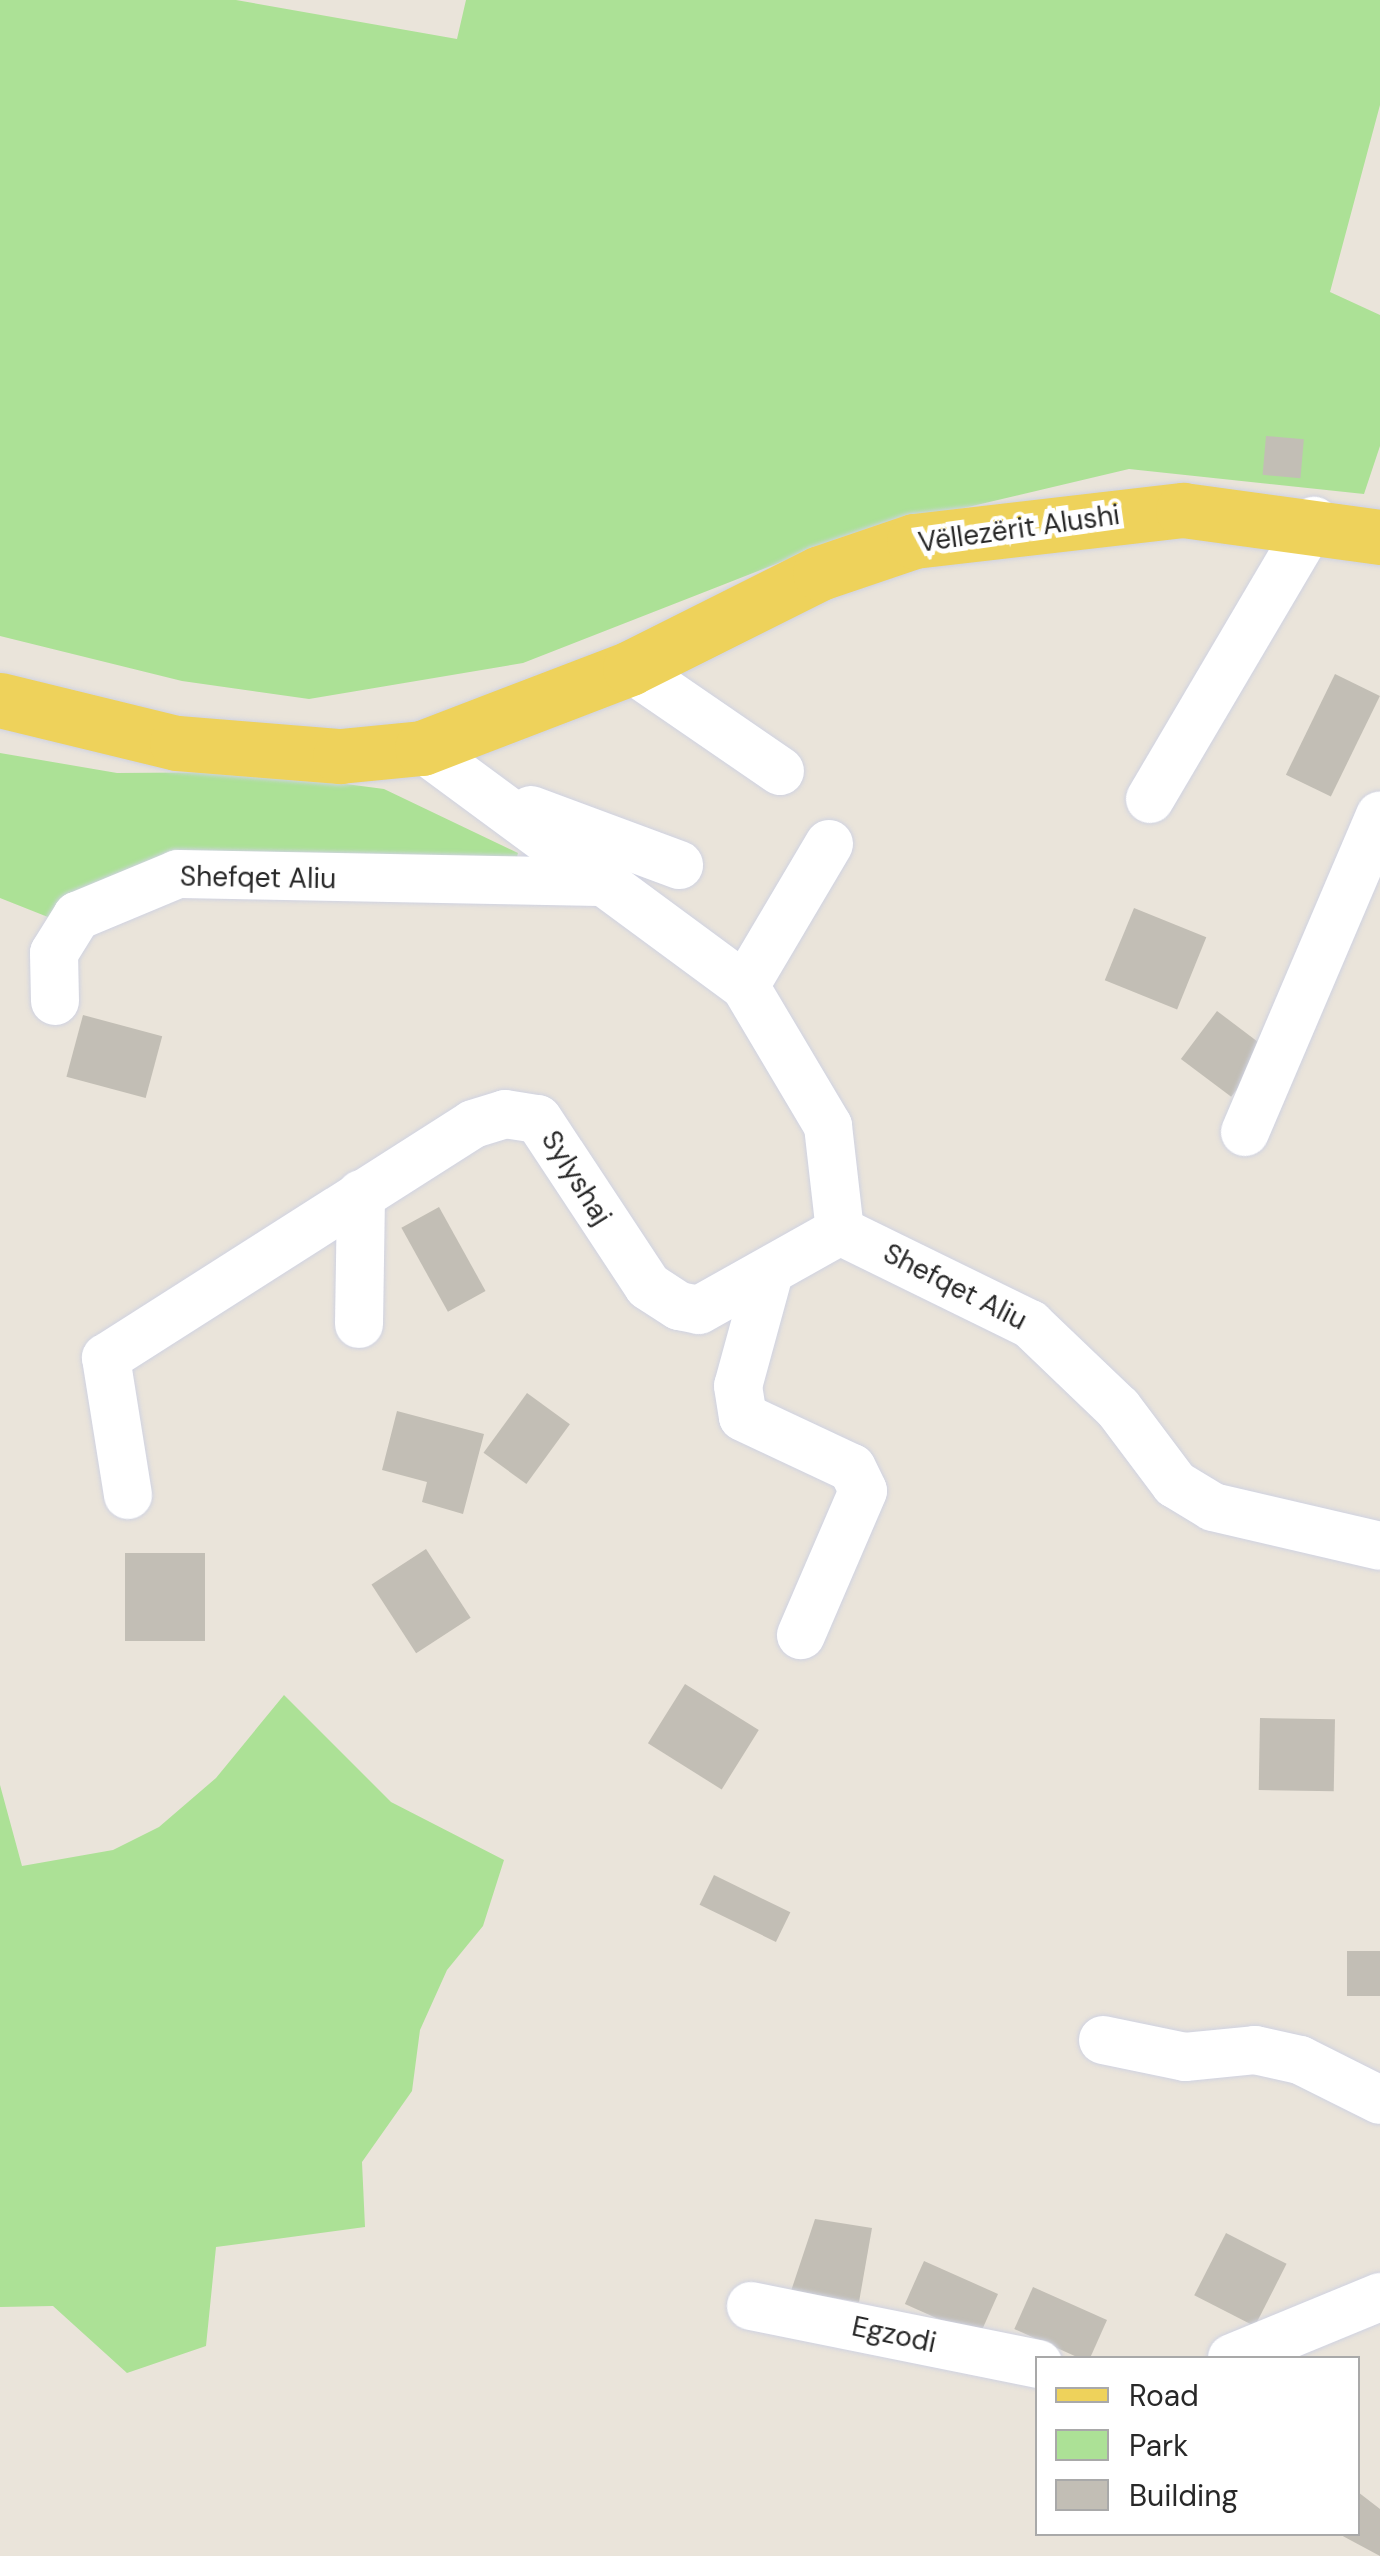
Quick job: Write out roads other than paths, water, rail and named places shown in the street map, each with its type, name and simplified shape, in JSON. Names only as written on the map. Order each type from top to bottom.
[{"type":"main road","name":"Vëllezërit Alushi","points":[[0,700],[177,743],[340,756],[422,748],[630,668],[820,573],[914,542],[1184,510],[1314,521],[1380,537]]},
{"type":"street","points":[[1150,799],[1314,521]]},
{"type":"street","points":[[630,668],[780,771]]},
{"type":"street","points":[[422,748],[745,986],[828,1126],[840,1231]]},
{"type":"street","points":[[485,793],[680,864]]},
{"type":"street","points":[[1245,1132],[1380,816]]},
{"type":"street","points":[[745,986],[828,844]]},
{"type":"street","name":"Shefqet Aliu","points":[[54,1001],[54,953],[77,916],[178,874],[600,882]]},
{"type":"street","name":"Sylyshaj","points":[[128,1495],[106,1358],[472,1124],[505,1114],[538,1119],[624,1252],[663,1296],[699,1310],[729,1286],[768,1272],[840,1231]]},
{"type":"street","points":[[359,1324],[361,1194]]},
{"type":"street","name":"Shefqet Aliu","points":[[840,1231],[1030,1324],[1118,1408],[1175,1484],[1213,1507],[1380,1546]]},
{"type":"street","points":[[768,1272],[738,1386],[743,1417],[852,1468],[863,1491],[801,1634]]},
{"type":"street","points":[[1102,2040],[1185,2056],[1254,2050],[1300,2060],[1380,2100]]},
{"type":"street","points":[[1237,2356],[1380,2297]]},
{"type":"street","name":"Egzodi","points":[[751,2306],[1035,2363]]}]
